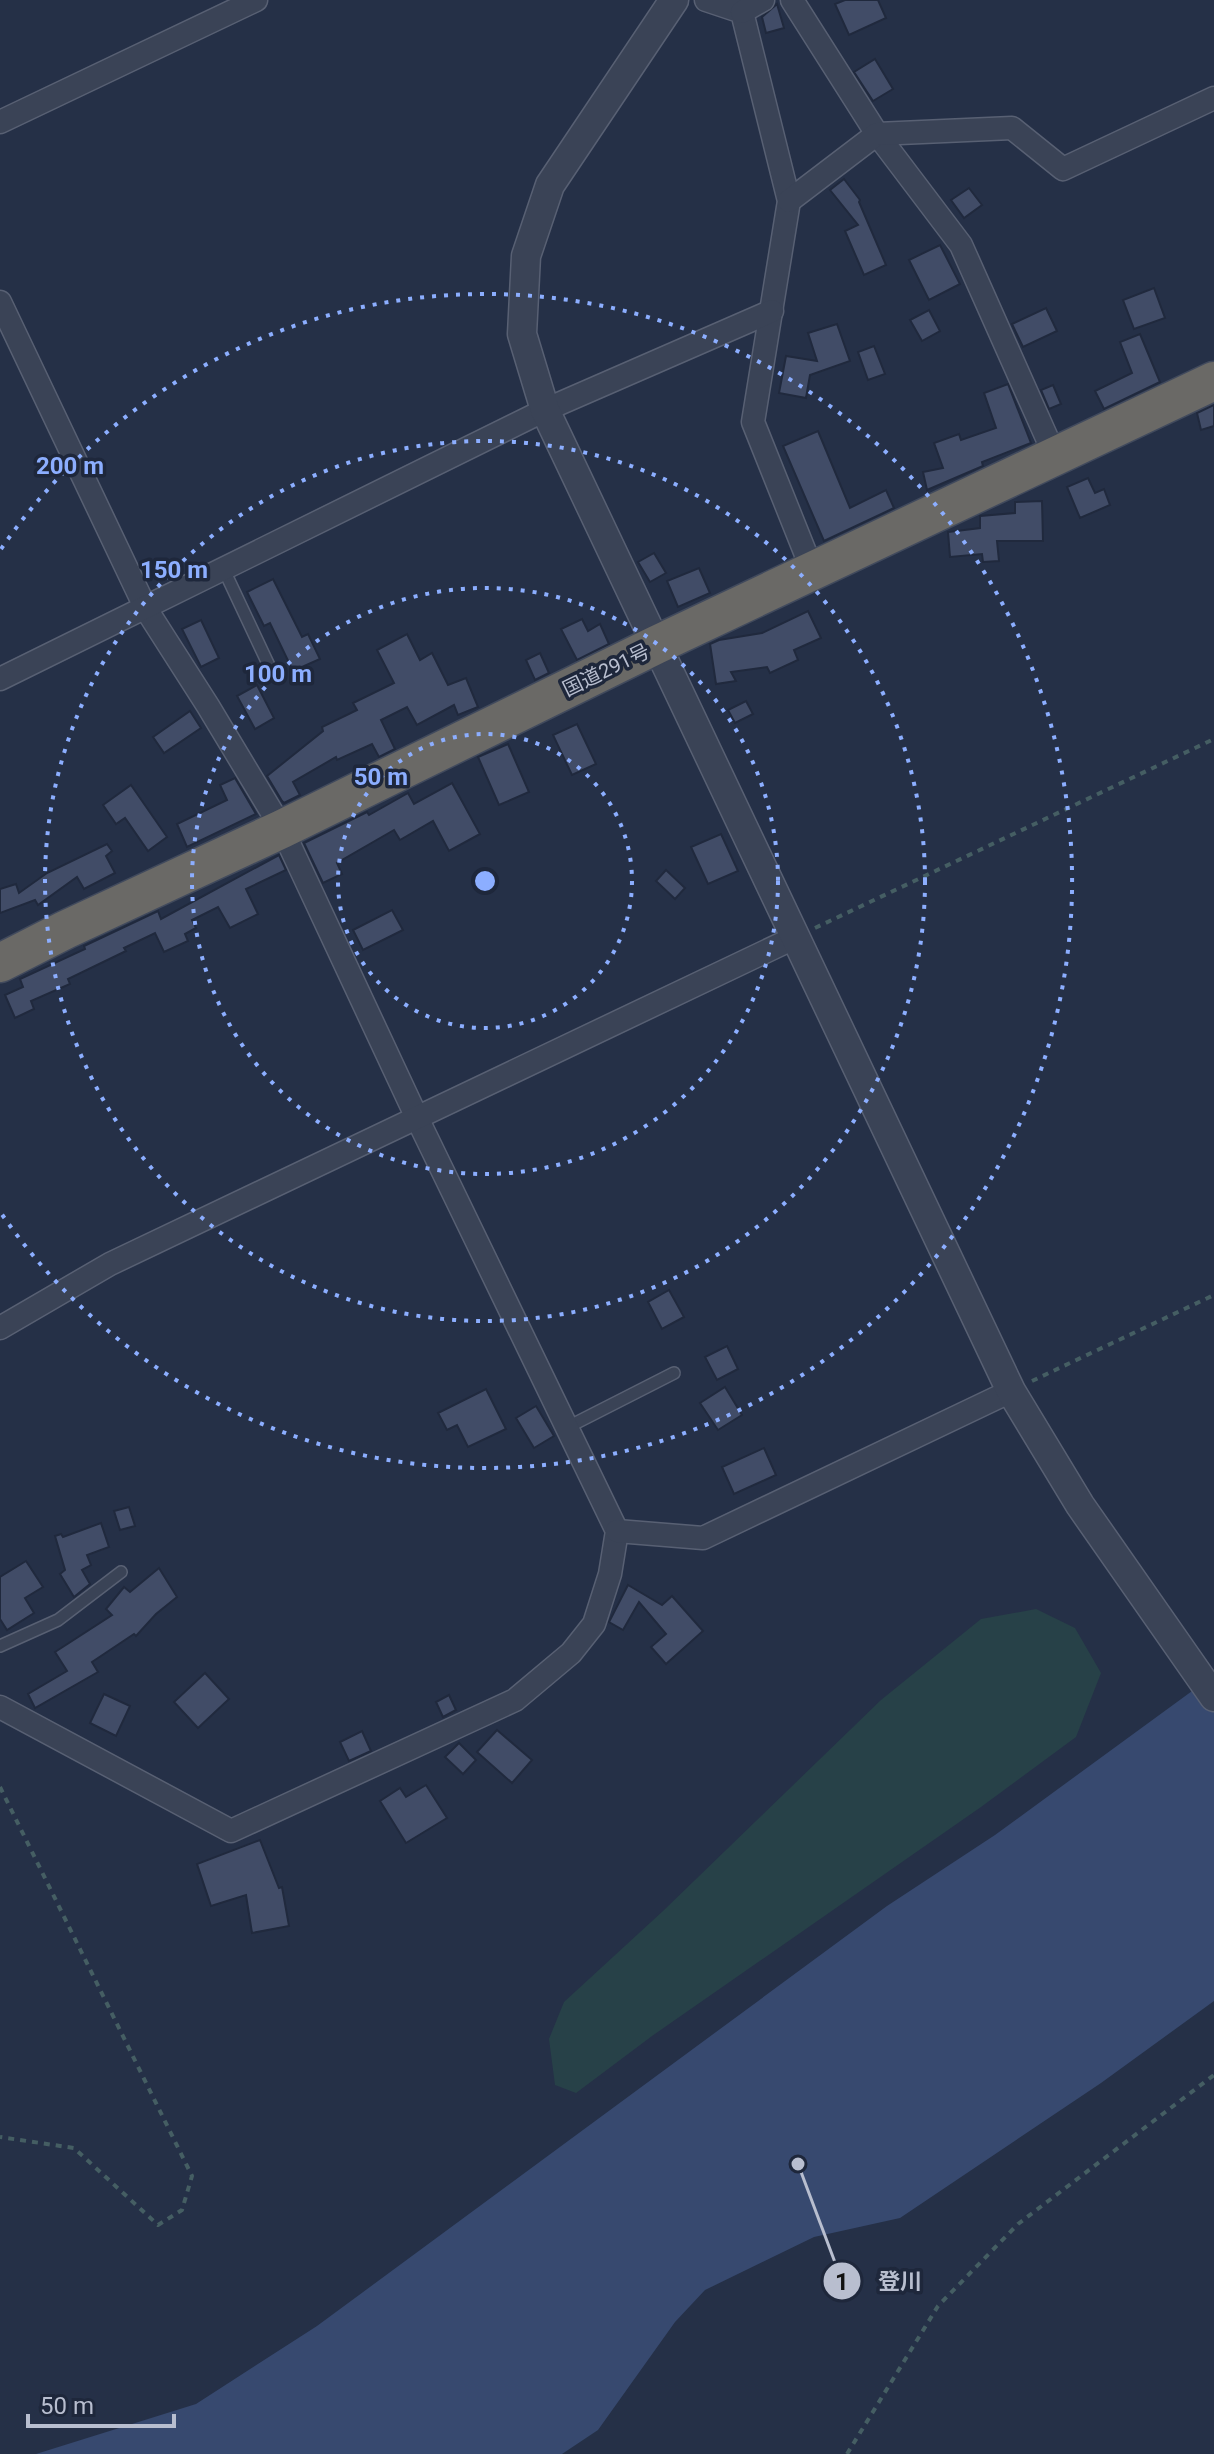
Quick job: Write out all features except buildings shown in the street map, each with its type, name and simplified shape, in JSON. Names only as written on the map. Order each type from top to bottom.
[{"type":"highway","name":"国道291号","points":[[0,963],[282,829],[656,645],[1214,381]]},
{"type":"street","points":[[0,122],[256,0]]},
{"type":"street","points":[[674,0],[550,185],[526,256],[522,334],[545,410],[1011,1391],[1080,1505],[1214,1697]]},
{"type":"street","points":[[706,0],[742,12],[763,0]]},
{"type":"street","points":[[792,0],[877,134],[961,245],[1055,456]]},
{"type":"street","points":[[742,12],[789,201],[753,422],[813,572]]},
{"type":"street","points":[[789,201],[877,134],[1012,128],[1063,169],[1214,98]]},
{"type":"street","points":[[0,302],[146,609],[282,829],[418,1120],[617,1531],[610,1574],[594,1624],[571,1653],[515,1700],[231,1831],[0,1707]]},
{"type":"street","points":[[0,679],[545,410],[772,311]]},
{"type":"street","points":[[0,1328],[110,1264],[418,1120],[796,937]]},
{"type":"street","points":[[617,1531],[703,1538],[1011,1391]]},
{"type":"lane","points":[[224,570],[272,672]]},
{"type":"lane","points":[[566,1428],[674,1373]]},
{"type":"lane","points":[[0,1646],[58,1620],[121,1572]]},
{"type":"path","points":[[796,937],[1214,739]]},
{"type":"path","points":[[1011,1391],[1214,1295]]},
{"type":"path","points":[[0,1787],[192,2176],[182,2210],[158,2225],[74,2148],[0,2137]]},
{"type":"path","points":[[847,2454],[938,2306],[1018,2224],[1214,2075]]},
{"type":"green space","points":[[1036,1609],[1075,1628],[1101,1673],[1076,1737],[576,2093],[555,2085],[549,2039],[564,2002],[663,1911],[881,1700],[981,1619]]},
{"type":"water","points":[[1214,1675],[1214,2001],[1101,2083],[900,2218],[814,2237],[705,2290],[675,2322],[598,2430],[562,2454],[36,2454],[196,2404],[317,2326],[887,1906],[995,1835]]},
{"type":"place","name":"登川","points":[[798,2164]]}]
